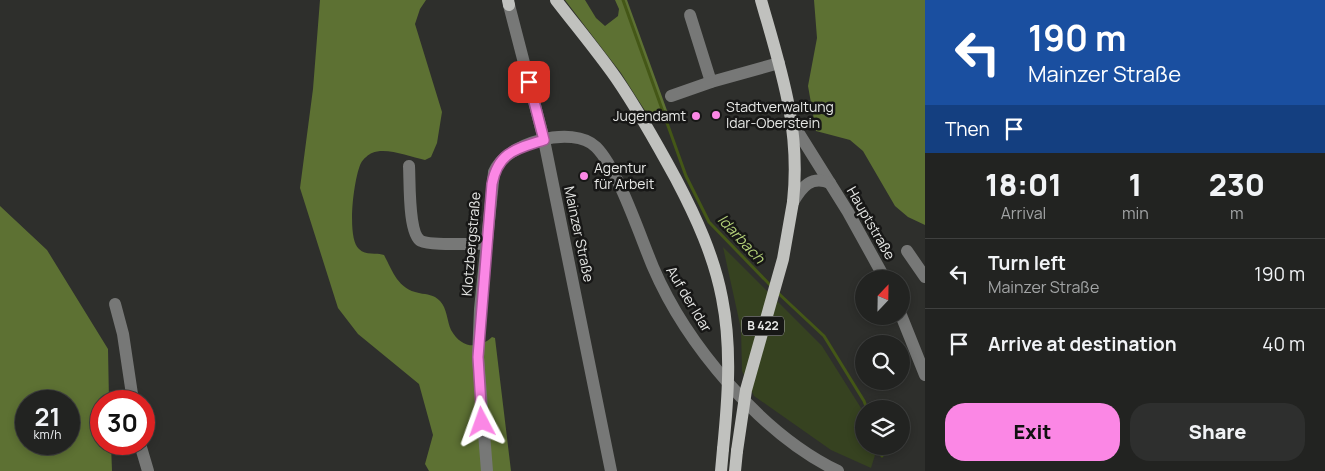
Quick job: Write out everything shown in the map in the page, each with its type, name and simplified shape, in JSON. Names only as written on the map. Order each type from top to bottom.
[{"type":"main road","name":"B 422","points":[[556,0],[615,77],[646,124],[686,199],[713,261],[723,299],[728,337],[729,380],[721,471]]},
{"type":"main road","name":"Hauptstraße","points":[[761,0],[779,63],[793,124]]},
{"type":"main road","name":"B 422","points":[[735,471],[748,384],[783,259],[793,202],[796,165],[793,124]]},
{"type":"street","name":"Mainzer Straße","points":[[509,2],[544,140],[612,471]]},
{"type":"street","points":[[690,15],[711,82]]},
{"type":"street","points":[[671,96],[711,82],[779,63]]},
{"type":"street","name":"Hauptstraße","points":[[793,124],[864,239],[880,270]]},
{"type":"street","name":"Auf der Idar","points":[[544,140],[568,136],[582,139],[596,147],[611,168],[654,270],[668,297],[709,358],[743,397],[776,428],[810,456],[838,471]]},
{"type":"street","name":"Klotzbergstraße","points":[[487,471],[478,357],[492,184],[497,165],[513,151],[544,140]]},
{"type":"street","points":[[409,166],[413,225],[417,238],[427,243],[487,244]]},
{"type":"street","name":"Hauptstraße","points":[[793,202],[808,183],[817,180],[830,183]]},
{"type":"street","points":[[907,252],[925,277]]},
{"type":"street","points":[[115,304],[123,334],[131,390]]},
{"type":"street","points":[[905,325],[925,375]]},
{"type":"street","points":[[143,455],[148,471]]},
{"type":"green space","points":[[320,0],[426,0],[420,9],[415,24],[442,112],[437,143],[431,157],[425,160],[384,151],[372,153],[365,158],[358,170],[354,193],[352,207],[353,233],[355,243],[359,249],[368,253],[384,255],[397,279],[406,288],[433,296],[440,301],[446,311],[451,330],[460,341],[465,344],[476,345],[492,337],[495,338],[511,471],[429,471],[425,464],[433,435],[419,384],[358,334],[338,308],[300,188],[313,89]]},
{"type":"green space","points":[[565,0],[585,0],[596,18],[605,26],[618,16],[619,9],[615,0],[627,0],[669,116],[651,120],[621,73]]},
{"type":"green space","points":[[814,0],[925,0],[925,225],[908,217],[895,206],[863,151],[850,140],[816,131],[808,86],[817,38]]},
{"type":"green space","points":[[0,206],[47,250],[108,349],[109,390],[90,390],[90,455],[111,455],[112,471],[0,471]]},
{"type":"green space","points":[[723,247],[822,346],[856,400],[855,455],[875,455],[871,468],[831,450],[754,396],[742,371],[741,329]]},
{"type":"waterway","name":"Idarbach","points":[[623,0],[686,176],[709,222],[772,287]]},
{"type":"waterway","name":"Idarbach","points":[[777,292],[824,336],[863,400]]},
{"type":"place","name":"Stadtverwaltung Idar-Oberstein","points":[[716,115]]},
{"type":"place","name":"Jugendamt","points":[[696,116]]},
{"type":"place","name":"Agentur für Arbeit","points":[[584,176]]},
{"type":"route","points":[[482,422],[478,357],[480,309],[494,172],[502,158],[508,153],[544,140],[529,82]]}]
